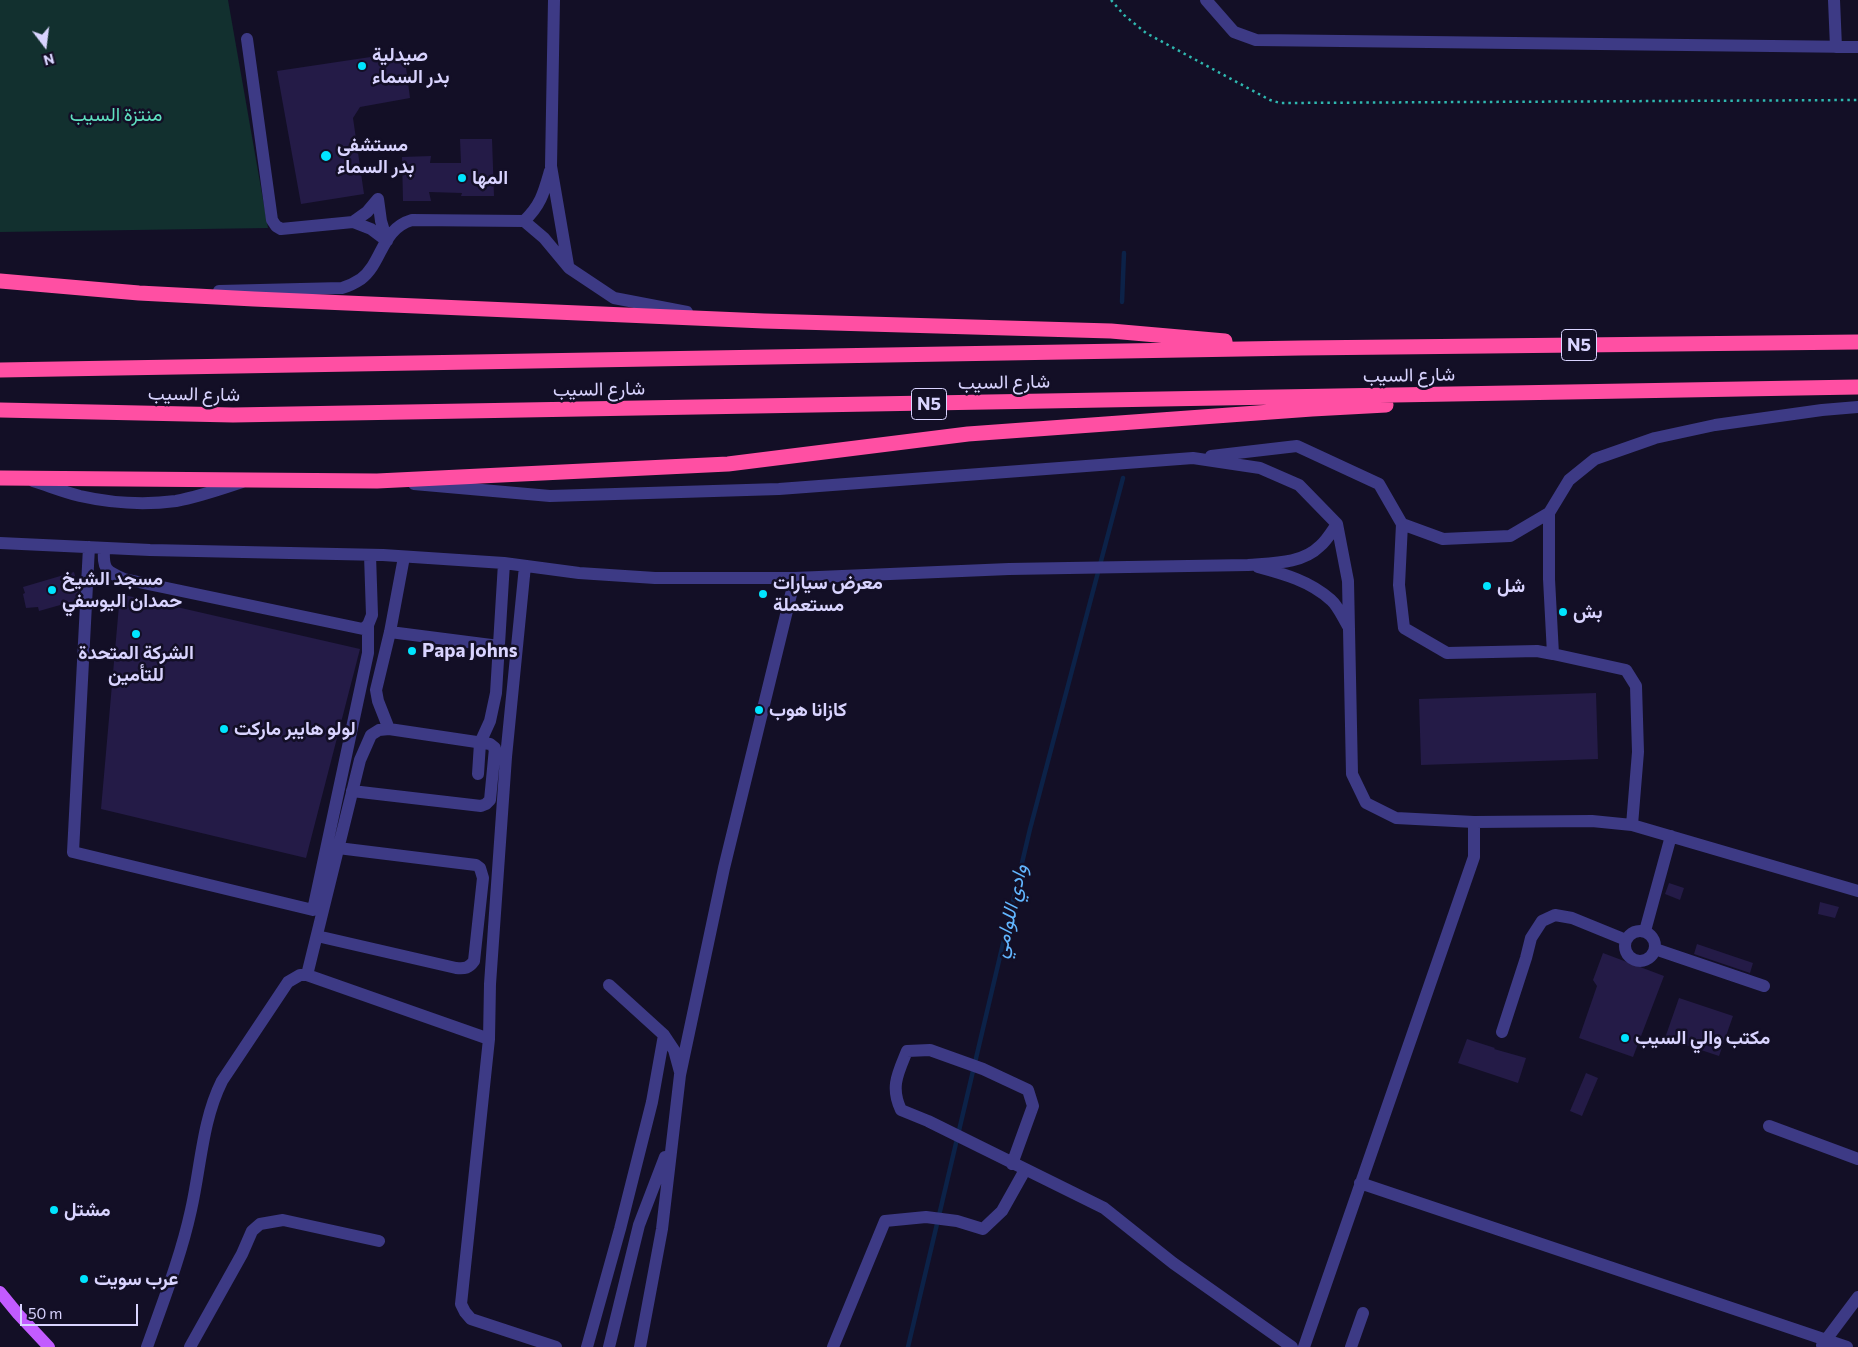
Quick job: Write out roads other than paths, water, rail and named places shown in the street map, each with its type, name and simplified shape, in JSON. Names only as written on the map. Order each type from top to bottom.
[{"type":"highway","points":[[0,281],[139,293]]},
{"type":"highway","points":[[0,291],[139,293],[764,321],[1111,331],[1301,348]]},
{"type":"highway","name":"شارع السيب","points":[[0,370],[1301,348],[1858,342]]},
{"type":"highway","name":"شارع السيب","points":[[0,410],[233,415],[1858,386]]},
{"type":"highway","points":[[0,478],[377,481],[728,464],[968,434],[1312,409],[1625,391]]},
{"type":"main road","points":[[0,1292],[49,1347]]},
{"type":"street","points":[[554,0],[551,166],[559,221],[569,268]]},
{"type":"street","points":[[1206,0],[1234,32],[1256,40],[1858,47]]},
{"type":"street","points":[[1834,0],[1836,48]]},
{"type":"street","points":[[247,39],[272,220],[276,226],[282,229],[353,222],[371,229],[387,241]]},
{"type":"street","points":[[524,221],[533,212],[542,198],[551,166]]},
{"type":"street","points":[[353,222],[367,212],[378,199],[381,221],[387,241]]},
{"type":"street","points":[[139,293],[342,288],[360,280],[367,273],[398,226],[412,220],[524,221],[544,238],[569,268],[614,298],[687,312],[764,321]]},
{"type":"street","points":[[1402,524],[1443,539],[1510,536],[1549,513],[1569,480],[1595,459],[1603,456],[1655,438],[1715,425],[1822,410],[1858,407]]},
{"type":"street","points":[[377,481],[560,496],[779,489],[1193,458],[1297,446],[1379,484],[1402,524],[1399,585],[1404,628],[1447,654],[1537,651],[1626,670],[1636,686],[1638,752],[1632,825]]},
{"type":"street","points":[[1193,458],[1260,468],[1299,485],[1337,524],[1348,581],[1352,774],[1366,803],[1396,818],[1474,822],[1592,821],[1632,825],[1858,891]]},
{"type":"street","points":[[26,478],[79,496],[111,501],[144,503],[176,501],[214,492],[249,480]]},
{"type":"street","points":[[1549,513],[1553,654]]},
{"type":"street","points":[[0,543],[104,548],[370,555],[504,563],[579,573],[655,578],[795,578],[1009,569],[1248,565],[1285,562],[1307,556],[1321,546],[1337,524]]},
{"type":"street","points":[[89,547],[73,852],[313,910],[368,654],[368,624],[372,605],[370,555]]},
{"type":"street","points":[[104,548],[103,564],[109,573],[124,579],[363,629],[368,624]]},
{"type":"street","points":[[389,729],[378,701],[376,690],[390,632],[404,557]]},
{"type":"street","points":[[478,774],[480,743],[490,721],[496,694],[504,563]]},
{"type":"street","points":[[1248,565],[1291,576],[1312,586],[1332,601],[1350,628]]},
{"type":"street","points":[[525,566],[506,757],[490,984],[489,1039],[461,1304],[471,1319],[556,1347]]},
{"type":"street","points":[[640,1347],[662,1229],[680,1074],[724,868],[795,578]]},
{"type":"street","points":[[390,632],[499,646]]},
{"type":"street","points":[[308,975],[338,848],[352,791],[360,760],[371,734],[379,730],[389,729],[492,745],[495,751],[490,800],[481,806],[352,791]]},
{"type":"street","points":[[1304,1347],[1474,857],[1474,822]]},
{"type":"street","points":[[1645,931],[1671,836]]},
{"type":"street","points":[[317,936],[463,969],[470,966],[474,961],[483,873],[476,865],[338,848]]},
{"type":"street","points":[[1502,1032],[1531,938],[1542,921],[1555,915],[1572,918],[1626,940]]},
{"type":"street","points":[[1645,931],[1654,939],[1655,949],[1650,957],[1645,960],[1632,959],[1625,949],[1626,940],[1632,932],[1645,931]]},
{"type":"street","points":[[1655,949],[1764,986]]},
{"type":"street","points":[[147,1347],[187,1227],[207,1123],[215,1094],[288,982],[300,975],[308,975],[489,1039]]},
{"type":"street","points":[[610,985],[664,1035],[674,1050],[680,1074]]},
{"type":"street","points":[[587,1347],[620,1229],[652,1102],[664,1035]]},
{"type":"street","points":[[1012,1164],[1033,1106],[1028,1090],[983,1069],[930,1050],[907,1051],[897,1078],[895,1098],[901,1110],[928,1122],[1012,1164],[1104,1208],[1173,1263],[1292,1347]]},
{"type":"street","points":[[1769,1126],[1858,1159]]},
{"type":"street","points":[[609,1347],[639,1225],[672,1141]]},
{"type":"street","points":[[833,1347],[885,1221],[926,1217],[957,1221],[983,1229],[1002,1211],[1025,1170]]},
{"type":"street","points":[[1360,1183],[1824,1344],[1847,1347]]},
{"type":"street","points":[[190,1347],[252,1231],[260,1224],[283,1220],[378,1241]]},
{"type":"street","points":[[1824,1344],[1858,1298]]},
{"type":"street","points":[[1351,1347],[1363,1312]]},
{"type":"waterway","name":"وادي اللوامي","points":[[1122,302],[1124,253]]},
{"type":"waterway","name":"وادي اللوامي","points":[[908,1347],[1030,829],[1123,478]]},
{"type":"place","name":"صيدلية بدر السماء","points":[[362,66]]},
{"type":"place","name":"مستشفى بدر السماء","points":[[326,156]]},
{"type":"place","name":"المها","points":[[462,178]]},
{"type":"place","name":"شل","points":[[1487,586]]},
{"type":"place","name":"مسجد الشيخ حمدان اليوسفي","points":[[52,590]]},
{"type":"place","name":"معرض سيارات مستعملة","points":[[763,594]]},
{"type":"place","name":"بش","points":[[1563,612]]},
{"type":"place","name":"الشركة المتحدة للتأمين","points":[[136,634]]},
{"type":"place","name":"Papa Johns","points":[[412,651]]},
{"type":"place","name":"كازانا هوب","points":[[759,710]]},
{"type":"place","name":"لولو هايبر ماركت","points":[[224,729]]},
{"type":"place","name":"مكتب والي السيب","points":[[1625,1038]]},
{"type":"place","name":"مشتل","points":[[54,1210]]},
{"type":"place","name":"عرب سويت","points":[[84,1279]]},
{"type":"park label","name":"منتزة السيب","points":[[116,115]]}]
